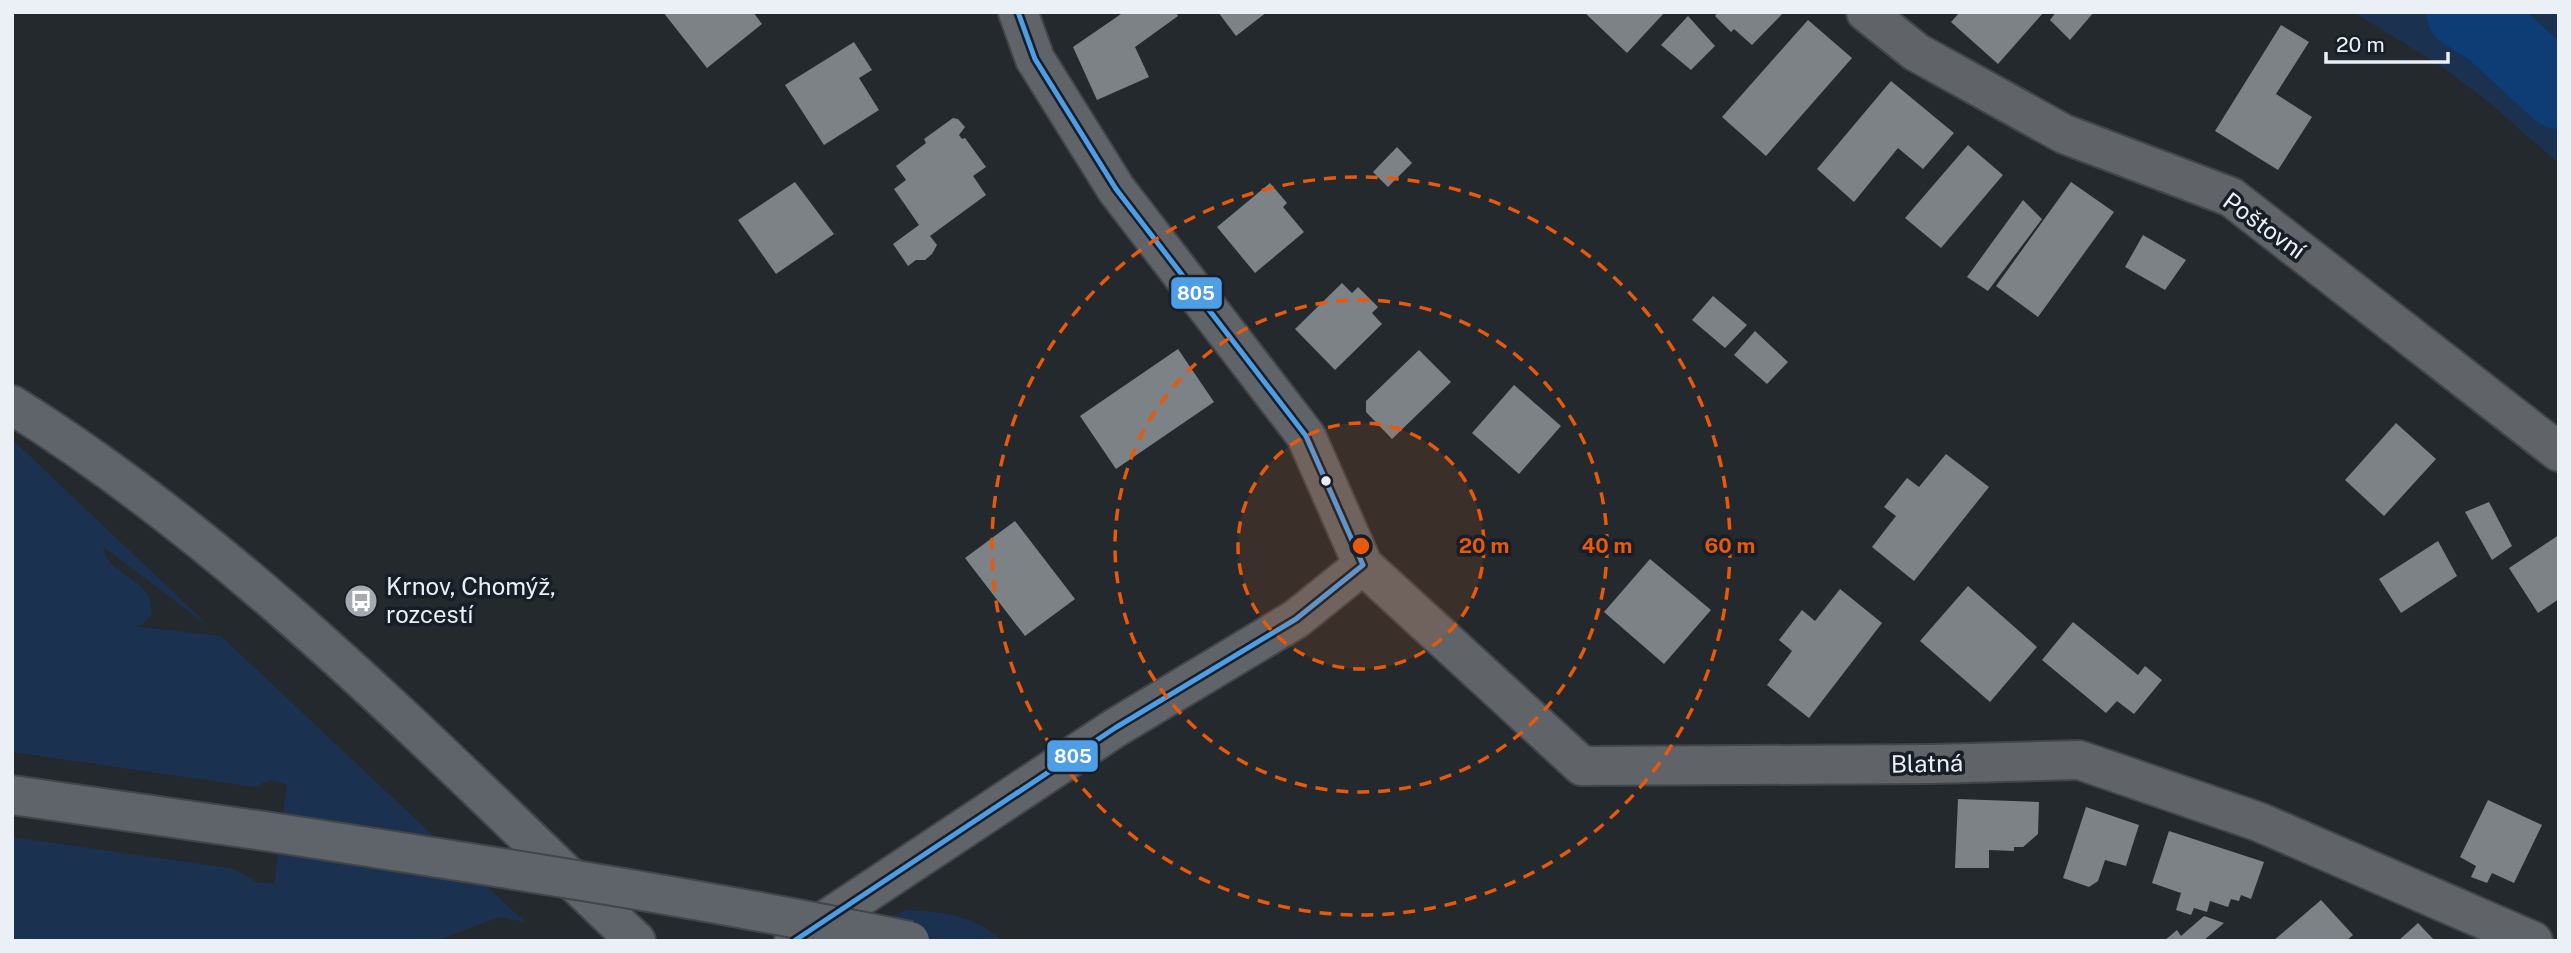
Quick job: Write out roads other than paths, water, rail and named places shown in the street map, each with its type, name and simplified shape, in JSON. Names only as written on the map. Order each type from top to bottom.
[{"type":"main road","points":[[12,405],[112,472],[210,548],[341,661],[636,941]]},
{"type":"main road","points":[[12,795],[601,883],[779,914],[910,941]]},
{"type":"street","points":[[794,941],[1115,728],[1296,619],[1363,565],[1306,436],[1116,189],[1035,59],[1018,12]]},
{"type":"street","name":"Poštovní","points":[[1866,12],[1916,52],[2064,134],[2231,197],[2559,452]]},
{"type":"street","name":"Blatná","points":[[1363,565],[1582,766],[1931,764],[2079,760],[2259,822],[2533,941]]},
{"type":"waterway","points":[[2463,12],[2494,32],[2559,92]]},
{"type":"place","name":"Krnov, Chomýž, rozcestí","points":[[361,601]]}]
